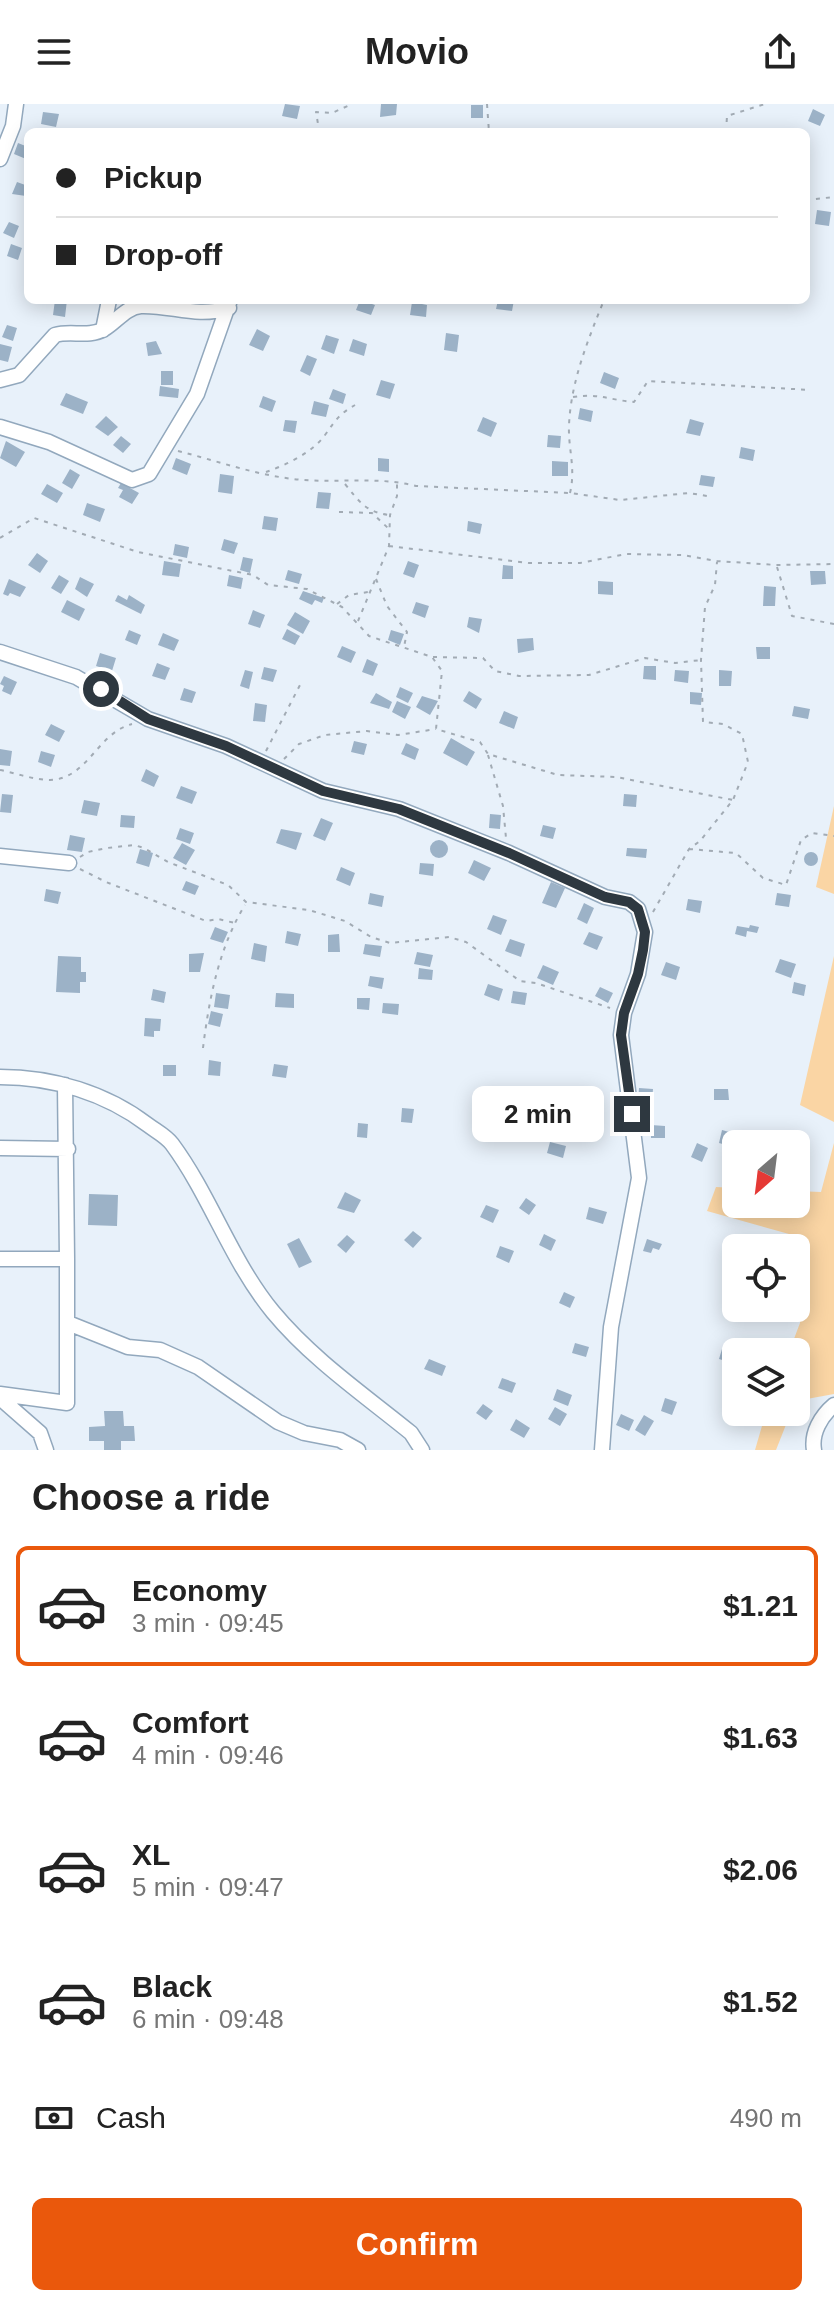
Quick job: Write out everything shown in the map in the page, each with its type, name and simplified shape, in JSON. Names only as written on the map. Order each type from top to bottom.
[{"type":"street","points":[[0,159],[13,126],[16,104]]},
{"type":"street","points":[[103,330],[108,304]]},
{"type":"street","points":[[0,380],[19,375],[55,335],[86,335],[103,330],[120,315],[138,306],[207,314],[230,304]]},
{"type":"street","points":[[0,427],[49,442],[132,480],[149,474],[197,394],[230,304]]},
{"type":"street","points":[[0,652],[76,677],[148,719],[226,746],[323,791],[399,809],[509,853],[605,897],[629,902],[638,909],[645,932],[643,950],[624,1013],[621,1035],[639,1178],[611,1327],[602,1450]]},
{"type":"street","points":[[0,856],[69,863]]},
{"type":"street","points":[[0,1077],[34,1077],[124,1106],[170,1142],[226,1236],[244,1274],[273,1312],[307,1349],[411,1433],[422,1450]]},
{"type":"street","points":[[0,1396],[67,1403],[68,1149],[65,1085]]},
{"type":"street","points":[[0,1148],[68,1149]]},
{"type":"street","points":[[0,1259],[67,1259]]},
{"type":"street","points":[[68,1323],[128,1347],[160,1350],[198,1367],[278,1422],[304,1433],[340,1440],[358,1450]]},
{"type":"street","points":[[0,1396],[40,1433],[46,1449],[29,1450]]},
{"type":"street","points":[[814,1450],[812,1438],[821,1420],[834,1405]]},
{"type":"path","points":[[316,128],[318,104]]},
{"type":"path","points":[[316,112],[332,113],[352,104]]},
{"type":"path","points":[[487,104],[489,128]]},
{"type":"path","points":[[726,128],[727,116],[765,104]]},
{"type":"path","points":[[810,200],[834,197]]},
{"type":"path","points":[[377,304],[379,309]]},
{"type":"path","points":[[570,493],[575,473],[569,427],[573,397],[582,357],[602,304]]},
{"type":"path","points":[[573,397],[596,393],[616,401],[634,402],[648,381],[811,390]]},
{"type":"path","points":[[265,473],[284,466],[312,448],[339,414],[355,405]]},
{"type":"path","points":[[165,448],[286,478],[344,483],[397,481],[416,486],[570,493],[620,500],[689,493],[707,496]]},
{"type":"path","points":[[358,622],[389,546],[390,515],[397,496],[397,481]]},
{"type":"path","points":[[344,483],[353,497],[390,530]]},
{"type":"path","points":[[339,512],[390,515]]},
{"type":"path","points":[[0,538],[34,518],[138,552],[253,575],[268,585],[307,589],[336,604],[369,636],[432,657],[483,658],[495,671],[519,676],[589,675],[645,658],[675,663],[701,660]]},
{"type":"path","points":[[389,546],[529,563],[580,563],[626,554],[682,555],[776,565],[834,564]]},
{"type":"path","points":[[642,920],[648,918],[662,901],[689,849],[700,841],[733,800],[748,762],[742,734],[723,724],[703,722],[701,660],[705,607],[715,585],[717,561]]},
{"type":"path","points":[[776,565],[792,616],[834,624]]},
{"type":"path","points":[[376,578],[387,606],[407,632],[404,648]]},
{"type":"path","points":[[336,604],[349,595],[370,592]]},
{"type":"path","points":[[432,657],[442,671],[436,729]]},
{"type":"path","points":[[257,761],[270,746],[300,685]]},
{"type":"path","points":[[0,770],[49,780],[71,777],[111,733],[122,726],[148,719]]},
{"type":"path","points":[[274,768],[299,744],[325,735],[367,731],[398,735],[436,729],[480,742],[488,754],[503,806],[509,853]]},
{"type":"path","points":[[488,754],[558,775],[616,777],[733,800]]},
{"type":"path","points":[[689,849],[736,853],[763,878],[786,885],[801,840],[812,833],[834,836]]},
{"type":"path","points":[[69,863],[88,852],[134,845],[228,885],[246,902],[309,910],[345,921],[371,937],[390,943],[449,937],[457,939],[479,950],[520,981],[536,983],[624,1013]]},
{"type":"path","points":[[69,863],[106,882],[206,921],[218,919],[235,923]]},
{"type":"path","points":[[203,1048],[209,997],[235,923],[246,902]]},
{"type":"shaded area","points":[[834,806],[834,894],[816,887]]},
{"type":"shaded area","points":[[834,956],[834,1122],[800,1105]]},
{"type":"shaded area","points":[[834,1143],[834,1394],[810,1398],[810,1338],[794,1338],[800,1322],[810,1322],[810,1234],[789,1234],[732,1218],[810,1218],[810,1192],[821,1192]]},
{"type":"shaded area","points":[[716,1187],[722,1187],[722,1215],[707,1211]]},
{"type":"shaded area","points":[[762,1426],[785,1426],[776,1450],[755,1450]]},
{"type":"building","points":[[285,104],[300,106],[297,119],[282,116]]},
{"type":"building","points":[[381,104],[397,104],[396,115],[380,117]]},
{"type":"building","points":[[471,105],[483,105],[483,118],[471,118]]},
{"type":"building","points":[[813,109],[825,115],[820,126],[808,121]]},
{"type":"building","points":[[43,112],[59,114],[56,127],[41,124]]},
{"type":"building","points":[[18,143],[24,145],[24,158],[14,154]]},
{"type":"building","points":[[17,182],[24,185],[24,196],[12,194]]},
{"type":"building","points":[[817,210],[831,212],[829,226],[815,224]]},
{"type":"building","points":[[9,222],[19,226],[14,238],[3,233]]},
{"type":"building","points":[[11,244],[22,248],[18,260],[7,256]]},
{"type":"building","points":[[54,304],[67,304],[65,317],[53,315]]},
{"type":"building","points":[[358,304],[375,305],[371,315],[356,310]]},
{"type":"building","points":[[412,304],[427,305],[426,317],[410,315]]},
{"type":"building","points":[[497,304],[513,304],[512,311],[496,309]]},
{"type":"building","points":[[7,325],[17,328],[13,341],[2,337]]},
{"type":"building","points":[[257,329],[270,336],[263,351],[249,345]]},
{"type":"building","points":[[446,333],[459,335],[457,352],[444,350]]},
{"type":"building","points":[[326,335],[339,339],[334,354],[321,349]]},
{"type":"building","points":[[353,339],[367,344],[364,356],[349,351]]},
{"type":"building","points":[[156,341],[162,354],[148,356],[146,343]]},
{"type":"building","points":[[0,344],[12,347],[8,362],[0,360]]},
{"type":"building","points":[[307,355],[317,359],[310,376],[300,371]]},
{"type":"building","points":[[161,371],[173,371],[173,385],[161,385]]},
{"type":"building","points":[[604,372],[619,378],[615,389],[600,383]]},
{"type":"building","points":[[381,380],[395,384],[390,399],[376,395]]},
{"type":"building","points":[[160,386],[179,389],[178,398],[159,396]]},
{"type":"building","points":[[333,389],[346,394],[343,404],[329,399]]},
{"type":"building","points":[[66,393],[88,402],[83,414],[60,405]]},
{"type":"building","points":[[263,396],[276,401],[272,412],[259,407]]},
{"type":"building","points":[[314,401],[329,405],[326,417],[311,414]]},
{"type":"building","points":[[580,408],[593,411],[591,422],[578,419]]},
{"type":"building","points":[[106,416],[118,427],[108,436],[95,427]]},
{"type":"building","points":[[483,417],[497,423],[491,437],[477,431]]},
{"type":"building","points":[[690,419],[704,423],[700,436],[686,433]]},
{"type":"building","points":[[285,420],[297,421],[295,433],[283,431]]},
{"type":"building","points":[[548,435],[561,436],[560,448],[547,447]]},
{"type":"building","points":[[121,436],[131,444],[123,453],[113,445]]},
{"type":"building","points":[[6,441],[25,452],[16,467],[0,458]]},
{"type":"building","points":[[741,447],[755,450],[753,461],[739,458]]},
{"type":"building","points":[[176,458],[191,464],[187,475],[172,469]]},
{"type":"building","points":[[378,458],[389,459],[389,472],[378,471]]},
{"type":"building","points":[[552,461],[568,462],[568,476],[552,476]]},
{"type":"building","points":[[70,469],[80,475],[72,489],[62,483]]},
{"type":"building","points":[[220,474],[234,476],[232,494],[218,492]]},
{"type":"building","points":[[701,475],[715,477],[713,487],[699,485]]},
{"type":"building","points":[[121,483],[139,493],[132,504],[119,497],[123,490],[118,488]]},
{"type":"building","points":[[47,484],[63,493],[57,503],[41,494]]},
{"type":"building","points":[[318,492],[331,493],[329,509],[316,508]]},
{"type":"building","points":[[87,503],[105,509],[100,522],[83,515]]},
{"type":"building","points":[[264,516],[278,518],[276,531],[262,529]]},
{"type":"building","points":[[468,521],[482,524],[480,534],[467,531]]},
{"type":"building","points":[[224,539],[238,543],[234,554],[221,550]]},
{"type":"building","points":[[175,544],[189,547],[187,558],[173,555]]},
{"type":"building","points":[[37,553],[48,561],[40,573],[28,565]]},
{"type":"building","points":[[243,557],[253,559],[250,573],[240,570]]},
{"type":"building","points":[[164,561],[181,564],[179,577],[162,575]]},
{"type":"building","points":[[408,561],[419,565],[414,578],[403,574]]},
{"type":"building","points":[[503,565],[513,566],[513,579],[502,579]]},
{"type":"building","points":[[288,570],[302,574],[299,584],[285,580]]},
{"type":"building","points":[[810,571],[825,571],[826,584],[811,585]]},
{"type":"building","points":[[59,575],[69,581],[61,594],[51,588]]},
{"type":"building","points":[[229,575],[243,578],[241,589],[227,586]]},
{"type":"building","points":[[80,577],[94,584],[87,597],[75,589]]},
{"type":"building","points":[[9,579],[26,587],[20,597],[3,594]]},
{"type":"building","points":[[598,581],[613,582],[613,595],[598,594]]},
{"type":"building","points":[[764,586],[776,587],[775,606],[763,606]]},
{"type":"building","points":[[303,591],[324,598],[322,603],[315,600],[312,605],[299,599]]},
{"type":"building","points":[[118,595],[127,600],[129,595],[145,605],[141,614],[115,601]]},
{"type":"building","points":[[67,600],[85,609],[79,621],[61,612]]},
{"type":"building","points":[[416,602],[429,606],[425,618],[412,613]]},
{"type":"building","points":[[253,610],[265,615],[260,628],[248,624]]},
{"type":"building","points":[[295,612],[310,621],[303,634],[287,625]]},
{"type":"building","points":[[469,617],[482,619],[479,633],[467,627]]},
{"type":"building","points":[[287,629],[300,636],[295,645],[282,639]]},
{"type":"building","points":[[129,630],[141,635],[137,645],[125,640]]},
{"type":"building","points":[[391,630],[404,634],[400,645],[388,640]]},
{"type":"building","points":[[163,633],[179,640],[174,651],[158,645]]},
{"type":"building","points":[[533,638],[534,650],[518,653],[517,639]]},
{"type":"building","points":[[342,646],[356,652],[351,663],[337,657]]},
{"type":"building","points":[[756,647],[770,647],[770,659],[757,659]]},
{"type":"building","points":[[100,653],[116,658],[112,671],[96,666]]},
{"type":"building","points":[[367,659],[378,664],[373,676],[362,672]]},
{"type":"building","points":[[157,663],[170,668],[165,680],[152,676]]},
{"type":"building","points":[[644,666],[656,666],[656,680],[643,679]]},
{"type":"building","points":[[264,667],[277,670],[273,682],[261,679]]},
{"type":"building","points":[[245,670],[253,672],[249,689],[240,686]]},
{"type":"building","points":[[675,670],[689,671],[688,683],[674,681]]},
{"type":"building","points":[[719,670],[732,671],[731,686],[719,686]]},
{"type":"building","points":[[4,676],[17,682],[11,695],[2,691],[4,686],[0,684]]},
{"type":"building","points":[[400,687],[413,693],[408,703],[396,697]]},
{"type":"building","points":[[184,688],[196,692],[192,703],[180,700]]},
{"type":"building","points":[[469,691],[482,699],[476,709],[463,701]]},
{"type":"building","points":[[690,692],[702,693],[701,705],[690,704]]},
{"type":"building","points":[[376,693],[392,702],[389,709],[370,703]]},
{"type":"building","points":[[422,696],[438,701],[430,715],[416,707]]},
{"type":"building","points":[[397,701],[411,707],[405,719],[392,712]]},
{"type":"building","points":[[255,703],[267,705],[265,722],[253,721]]},
{"type":"building","points":[[794,706],[810,709],[808,719],[792,716]]},
{"type":"building","points":[[504,711],[518,717],[514,729],[499,723]]},
{"type":"building","points":[[51,724],[65,731],[59,742],[45,735]]},
{"type":"building","points":[[451,738],[475,752],[467,766],[443,753]]},
{"type":"building","points":[[354,741],[367,744],[364,755],[351,752]]},
{"type":"building","points":[[406,743],[419,749],[415,760],[401,754]]},
{"type":"building","points":[[0,749],[12,751],[10,766],[0,765]]},
{"type":"building","points":[[41,751],[55,755],[51,767],[38,762]]},
{"type":"building","points":[[146,769],[159,776],[154,787],[141,781]]},
{"type":"building","points":[[181,786],[197,792],[192,804],[176,798]]},
{"type":"building","points":[[2,794],[13,795],[11,813],[0,812]]},
{"type":"building","points":[[624,794],[637,795],[636,807],[623,806]]},
{"type":"building","points":[[84,800],[100,803],[97,816],[81,813]]},
{"type":"building","points":[[490,814],[501,815],[500,829],[489,828]]},
{"type":"building","points":[[121,815],[135,816],[134,828],[120,827]]},
{"type":"building","points":[[321,818],[333,823],[325,841],[313,836]]},
{"type":"building","points":[[543,825],[556,828],[553,839],[540,836]]},
{"type":"building","points":[[180,828],[194,833],[190,844],[176,839]]},
{"type":"building","points":[[281,829],[302,833],[296,850],[276,843]]},
{"type":"building","points":[[70,835],[85,838],[82,852],[67,850]]},
{"type":"building","points":[[439,840],[448,849],[439,858],[430,849]]},
{"type":"building","points":[[182,843],[195,850],[186,865],[173,858]]},
{"type":"building","points":[[627,848],[647,849],[646,858],[626,856]]},
{"type":"building","points":[[140,849],[153,853],[149,867],[136,863]]},
{"type":"building","points":[[811,852],[818,859],[811,866],[804,859]]},
{"type":"building","points":[[474,860],[491,868],[484,881],[468,873]]},
{"type":"building","points":[[420,863],[434,864],[433,876],[419,874]]},
{"type":"building","points":[[341,867],[355,873],[350,886],[336,880]]},
{"type":"building","points":[[186,881],[199,886],[195,895],[182,890]]},
{"type":"building","points":[[551,882],[565,888],[556,908],[542,903]]},
{"type":"building","points":[[46,889],[61,892],[58,904],[44,901]]},
{"type":"building","points":[[370,893],[384,896],[382,907],[368,904]]},
{"type":"building","points":[[777,893],[791,895],[789,907],[775,905]]},
{"type":"building","points":[[688,899],[702,901],[700,913],[686,910]]},
{"type":"building","points":[[584,903],[594,908],[587,924],[577,919]]},
{"type":"building","points":[[493,915],[507,920],[501,935],[487,929]]},
{"type":"building","points":[[750,925],[759,927],[757,933],[747,931],[746,937],[735,934],[737,926],[749,928]]},
{"type":"building","points":[[215,927],[228,932],[223,943],[210,939]]},
{"type":"building","points":[[287,931],[301,934],[298,946],[285,943]]},
{"type":"building","points":[[589,932],[603,937],[597,950],[583,944]]},
{"type":"building","points":[[339,934],[340,952],[328,952],[328,935]]},
{"type":"building","points":[[510,939],[525,944],[521,957],[505,951]]},
{"type":"building","points":[[254,943],[267,946],[265,962],[251,959]]},
{"type":"building","points":[[365,944],[382,946],[380,957],[363,954]]},
{"type":"building","points":[[417,952],[433,955],[430,967],[414,964]]},
{"type":"building","points":[[204,953],[200,972],[189,972],[189,954]]},
{"type":"building","points":[[58,956],[81,957],[81,972],[86,972],[86,982],[80,982],[80,993],[56,992]]},
{"type":"building","points":[[780,959],[796,964],[791,978],[775,972]]},
{"type":"building","points":[[666,962],[680,967],[676,980],[661,975]]},
{"type":"building","points":[[543,965],[559,972],[553,985],[537,978]]},
{"type":"building","points":[[419,968],[433,970],[432,980],[418,979]]},
{"type":"building","points":[[370,976],[384,978],[382,989],[368,986]]},
{"type":"building","points":[[794,982],[806,985],[804,996],[792,993]]},
{"type":"building","points":[[488,984],[503,989],[499,1001],[484,995]]},
{"type":"building","points":[[600,987],[613,993],[608,1003],[595,996]]},
{"type":"building","points":[[153,989],[166,992],[164,1003],[151,1000]]},
{"type":"building","points":[[513,991],[527,993],[525,1005],[511,1003]]},
{"type":"building","points":[[216,993],[230,995],[228,1009],[214,1007]]},
{"type":"building","points":[[276,993],[294,994],[294,1008],[275,1007]]},
{"type":"building","points":[[357,998],[370,998],[369,1010],[357,1009]]},
{"type":"building","points":[[383,1003],[399,1004],[398,1015],[382,1013]]},
{"type":"building","points":[[211,1011],[223,1014],[220,1027],[208,1024]]},
{"type":"building","points":[[145,1018],[161,1019],[160,1031],[154,1031],[154,1037],[144,1036]]},
{"type":"building","points":[[209,1060],[221,1062],[220,1076],[208,1075]]},
{"type":"building","points":[[274,1064],[288,1066],[286,1078],[272,1076]]},
{"type":"building","points":[[163,1065],[176,1065],[176,1076],[163,1076]]},
{"type":"building","points":[[639,1088],[653,1089],[652,1102],[638,1101]]},
{"type":"building","points":[[714,1089],[728,1089],[729,1100],[714,1100]]},
{"type":"building","points":[[402,1108],[414,1109],[412,1123],[401,1122]]},
{"type":"building","points":[[358,1123],[368,1124],[367,1138],[357,1137]]},
{"type":"building","points":[[651,1125],[665,1126],[665,1138],[651,1138]]},
{"type":"building","points":[[550,1142],[566,1146],[563,1158],[547,1153]]},
{"type":"building","points":[[697,1143],[708,1148],[702,1162],[691,1157]]},
{"type":"building","points":[[345,1192],[361,1200],[354,1213],[337,1208]]},
{"type":"building","points":[[89,1194],[118,1195],[117,1226],[88,1225]]},
{"type":"building","points":[[526,1198],[536,1205],[529,1215],[519,1208]]},
{"type":"building","points":[[486,1205],[499,1210],[493,1223],[480,1217]]},
{"type":"building","points":[[589,1207],[607,1212],[603,1224],[586,1219]]},
{"type":"building","points":[[413,1231],[422,1238],[413,1248],[404,1240]]},
{"type":"building","points":[[544,1234],[556,1240],[551,1251],[539,1245]]},
{"type":"building","points":[[347,1235],[355,1242],[346,1253],[337,1245]]},
{"type":"building","points":[[299,1238],[312,1262],[299,1268],[287,1244]]},
{"type":"building","points":[[647,1239],[662,1244],[659,1250],[653,1248],[651,1253],[643,1251]]},
{"type":"building","points":[[500,1246],[514,1251],[509,1263],[496,1257]]},
{"type":"building","points":[[564,1292],[575,1297],[570,1308],[559,1303]]},
{"type":"building","points":[[575,1343],[589,1347],[586,1357],[572,1353]]},
{"type":"building","points":[[429,1359],[446,1366],[442,1376],[424,1369]]},
{"type":"building","points":[[502,1378],[516,1383],[512,1393],[498,1388]]},
{"type":"building","points":[[557,1389],[572,1395],[568,1406],[553,1400]]},
{"type":"building","points":[[665,1398],[677,1402],[672,1415],[661,1411]]},
{"type":"building","points":[[483,1404],[493,1411],[486,1420],[476,1413]]},
{"type":"building","points":[[555,1407],[567,1414],[560,1426],[548,1419]]},
{"type":"building","points":[[104,1411],[123,1411],[124,1426],[134,1426],[135,1441],[121,1441],[121,1450],[104,1450],[104,1441],[89,1441],[89,1427],[105,1426]]},
{"type":"building","points":[[621,1414],[634,1420],[629,1431],[616,1425]]},
{"type":"building","points":[[644,1415],[654,1421],[645,1436],[635,1430]]},
{"type":"building","points":[[516,1419],[530,1428],[524,1438],[510,1430]]},
{"type":"route","points":[[101,689],[148,719],[226,746],[323,791],[399,809],[509,853],[605,897],[629,902],[638,909],[645,932],[643,950],[624,1013],[621,1035],[632,1114]]}]
